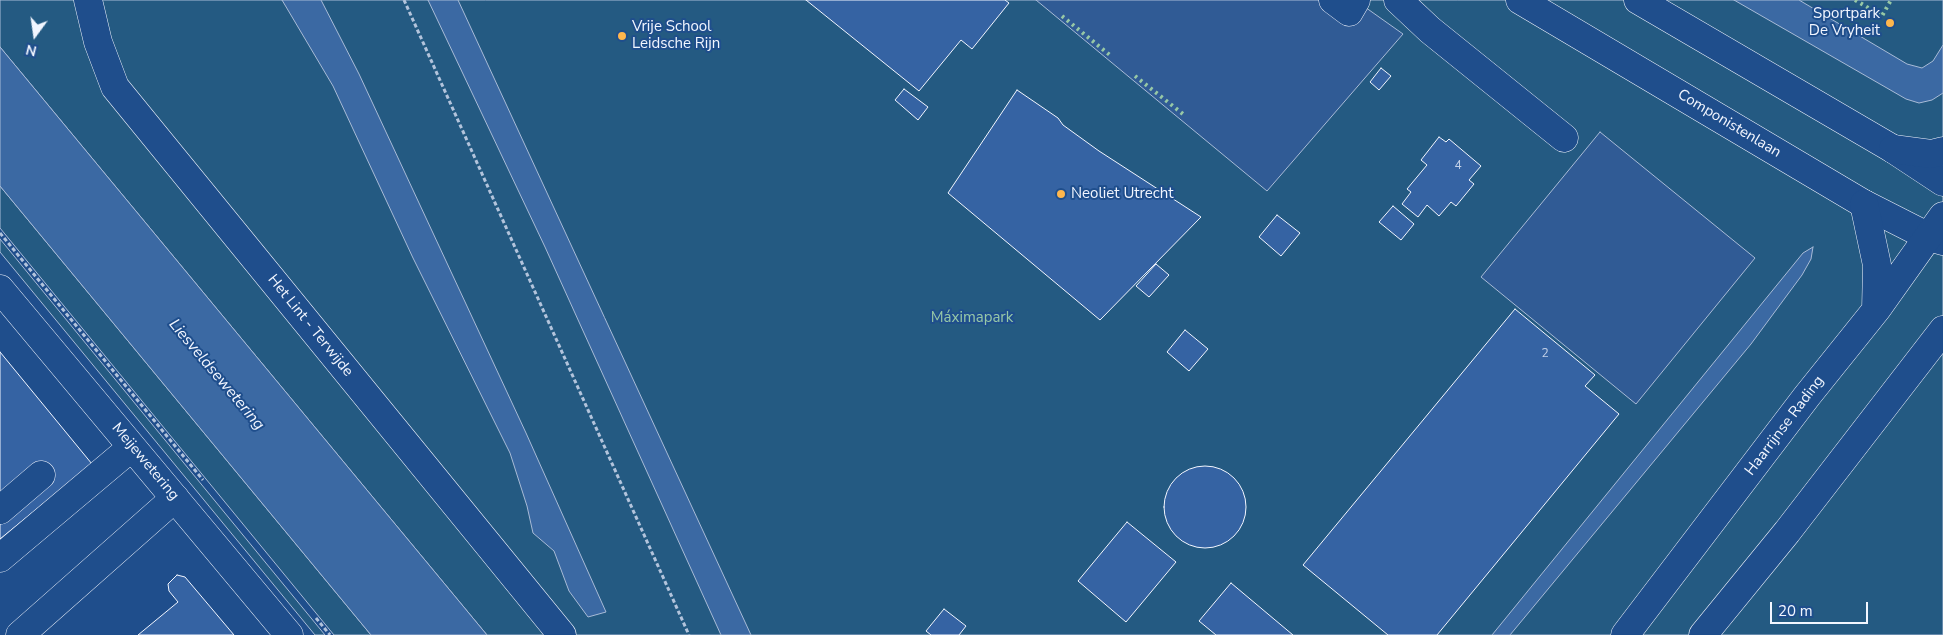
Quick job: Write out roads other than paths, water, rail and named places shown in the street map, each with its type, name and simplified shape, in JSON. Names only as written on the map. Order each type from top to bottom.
[{"type":"street","name":"Het Lint - Terwijde","points":[[88,0],[98,42],[115,87],[562,635]]},
{"type":"street","points":[[1333,0],[1349,12],[1356,0]]},
{"type":"street","points":[[1398,0],[1430,30],[1564,138]]},
{"type":"street","name":"Componistenlaan","points":[[1520,0],[1864,204],[1938,231]]},
{"type":"street","points":[[1638,0],[1893,149],[1943,182]]},
{"type":"street","points":[[1893,149],[1931,154],[1943,151]]},
{"type":"street","points":[[1864,204],[1877,265],[1876,310]]},
{"type":"street","name":"Haarrijnse Rading","points":[[1625,635],[1807,396],[1938,231]]},
{"type":"street","name":"Meijewetering","points":[[0,289],[289,635]]},
{"type":"street","points":[[1703,635],[1787,532],[1943,330]]},
{"type":"street","points":[[0,558],[132,447]]},
{"type":"street","points":[[0,510],[41,475]]},
{"type":"street","points":[[20,635],[175,498]]},
{"type":"water","points":[[282,0],[321,0],[359,74],[526,433],[606,612],[588,617],[569,591],[554,551],[533,533],[527,506],[510,453],[413,258],[333,86]]},
{"type":"water","points":[[428,0],[458,0],[751,635],[721,635],[545,247]]},
{"type":"water","points":[[1734,0],[1799,0],[1907,64],[1922,68],[1933,61],[1943,45],[1943,93],[1932,100],[1919,103],[1906,99]]},
{"type":"water","name":"Liesveldsewetering","points":[[0,47],[487,635],[371,635],[0,186]]},
{"type":"water","points":[[1813,247],[1811,259],[1802,275],[1751,344],[1510,635],[1492,635],[1803,253]]},
{"type":"place","name":"Sportpark De Vryheit","points":[[1890,23]]},
{"type":"place","name":"Vrije School Leidsche Rijn","points":[[622,36]]},
{"type":"place","name":"Neoliet Utrecht","points":[[1061,194]]},
{"type":"park label","name":"Máximapark","points":[[972,318]]}]
